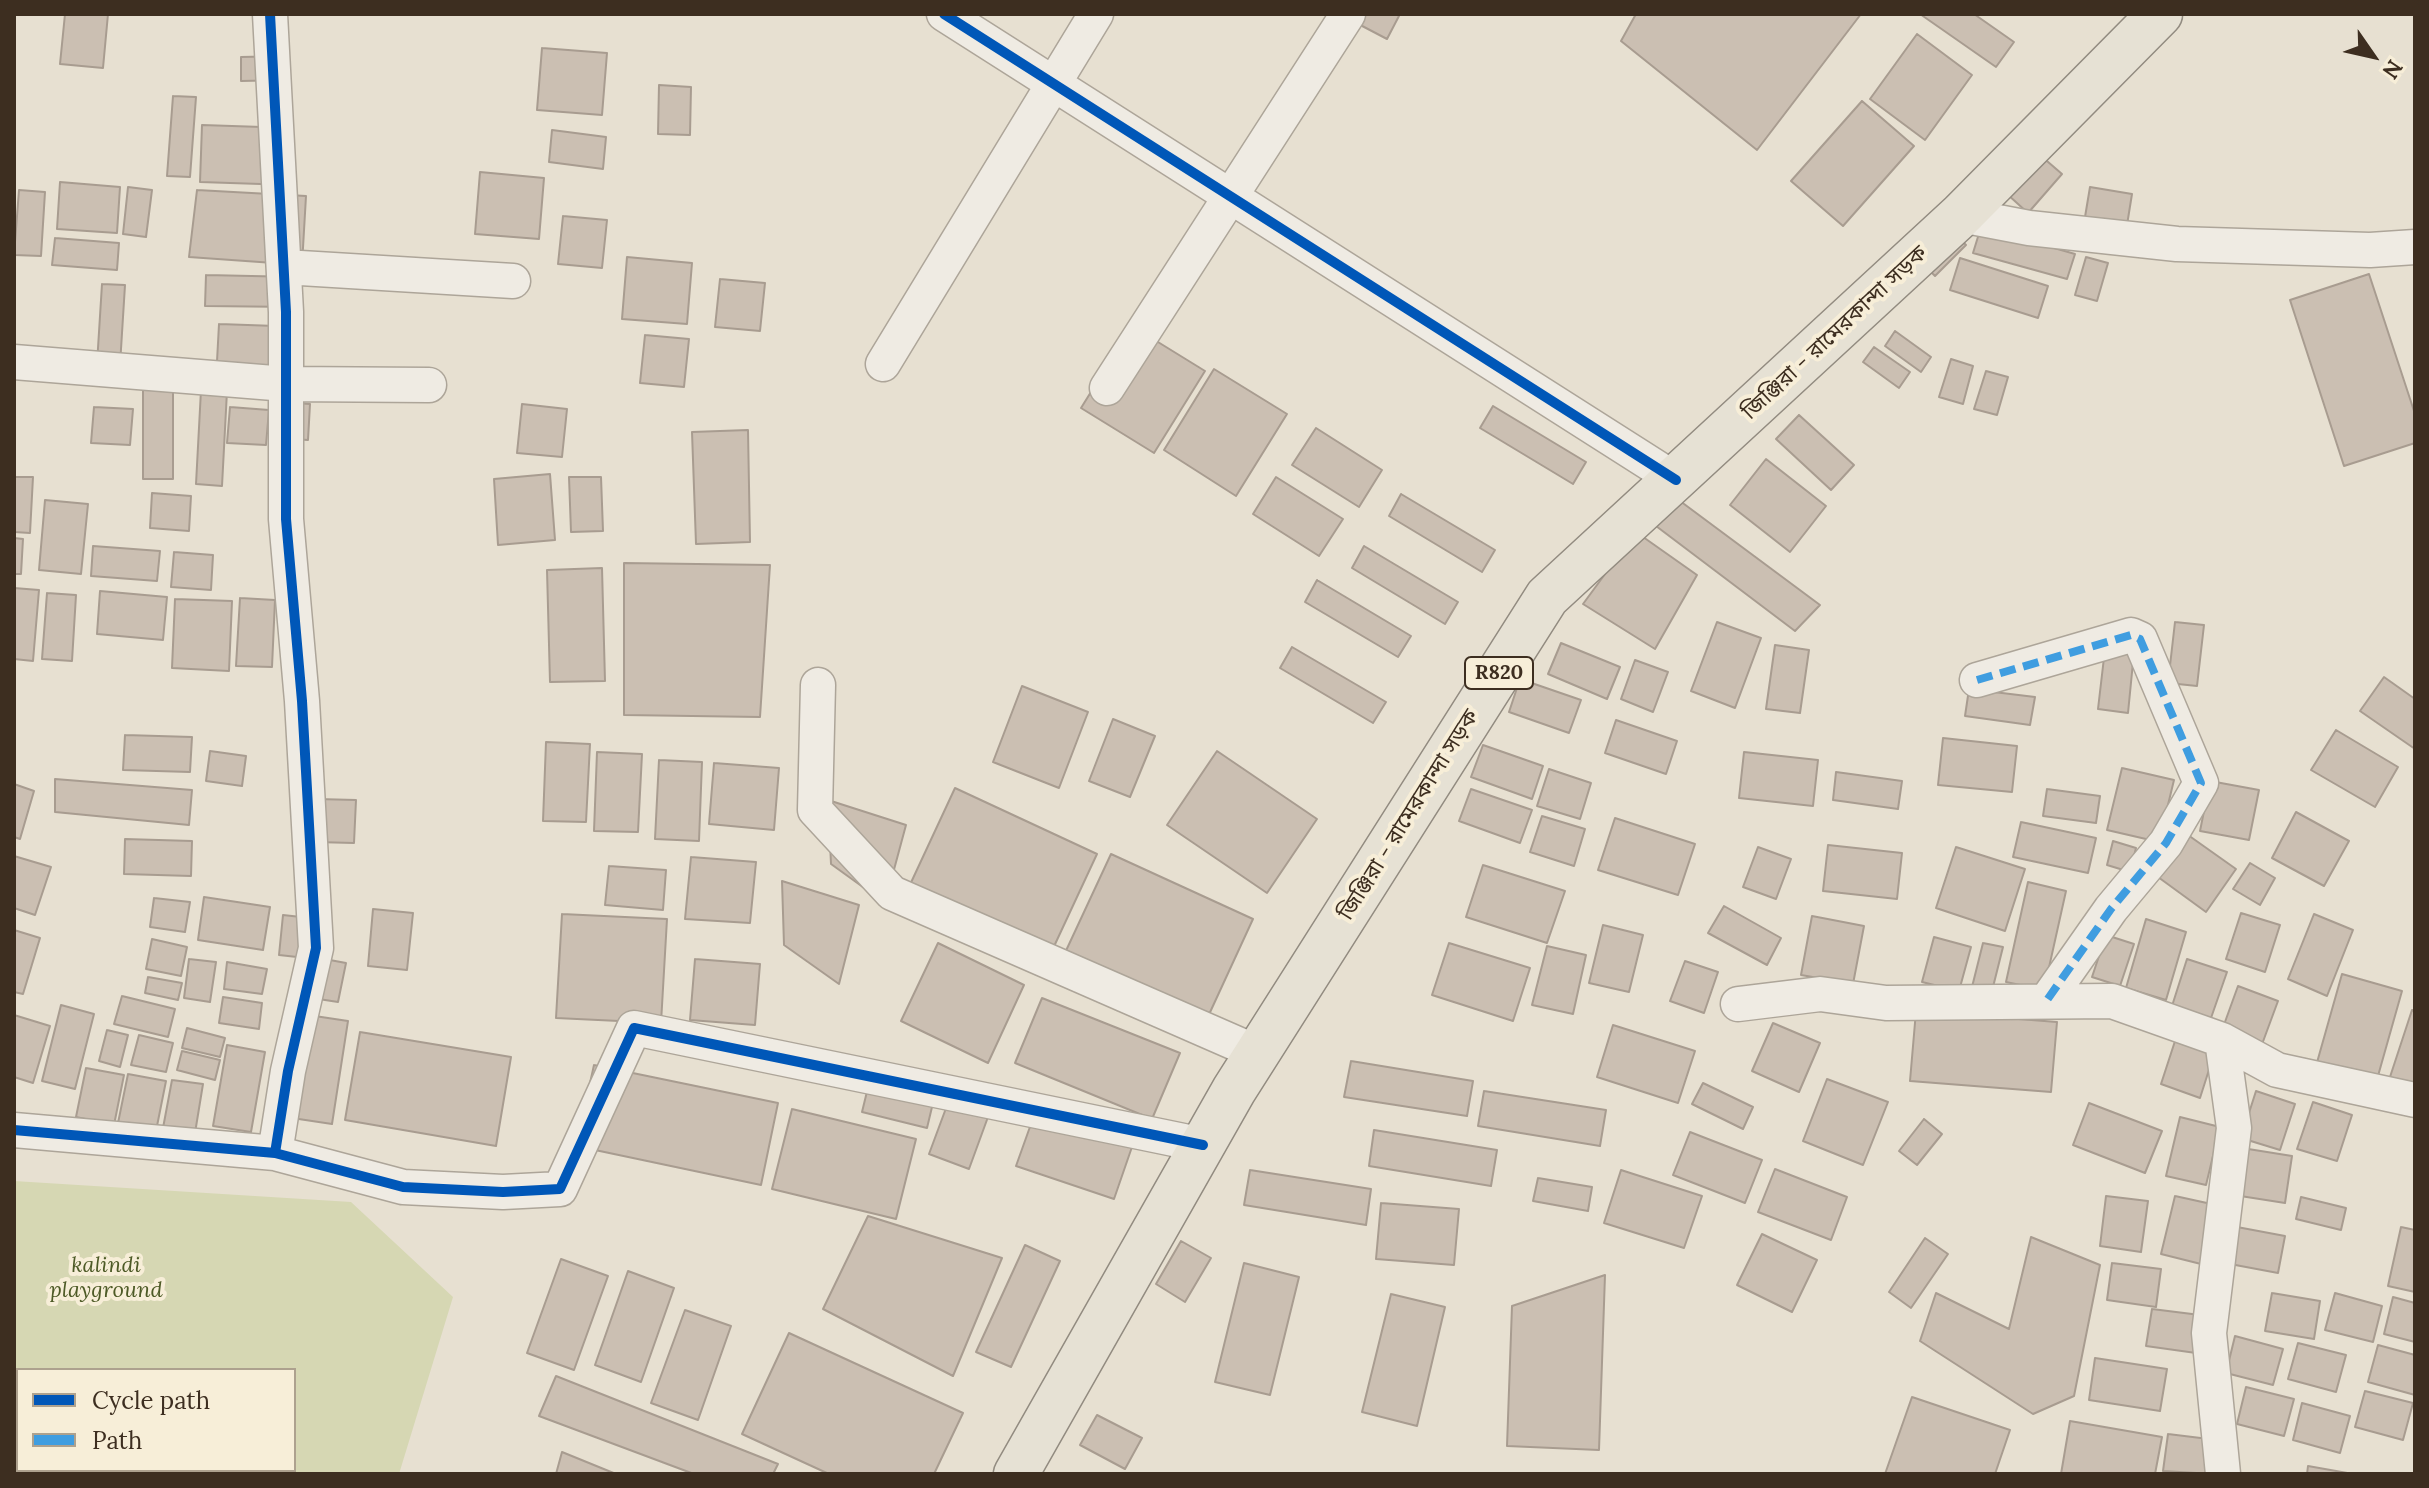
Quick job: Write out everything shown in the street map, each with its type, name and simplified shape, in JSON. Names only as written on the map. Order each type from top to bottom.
[{"type":"main road","name":"জিঞ্জিরা - রামেরকান্দা সড়ক","points":[[1016,1474],[1258,1053],[1547,597],[1961,215],[2160,14]]},
{"type":"street","points":[[270,14],[284,267],[286,519],[302,701],[316,948],[288,1071],[275,1153]]},
{"type":"street","points":[[944,14],[1676,480]]},
{"type":"street","points":[[883,364],[1096,14]]},
{"type":"street","points":[[1107,388],[1348,14]]},
{"type":"street","points":[[1961,215],[2029,228],[2177,244],[2370,250],[2415,247]]},
{"type":"street","points":[[284,267],[513,281]]},
{"type":"street","points":[[14,362],[286,384],[429,385]]},
{"type":"street","points":[[1977,680],[2131,635],[2140,639],[2201,783],[2166,843],[2111,909],[2047,1000]]},
{"type":"street","points":[[818,685],[815,810],[892,893],[1258,1053]]},
{"type":"street","points":[[1738,1004],[1820,994],[1886,1003],[2112,1001],[2222,1040],[2277,1070],[2415,1100]]},
{"type":"street","points":[[14,1130],[275,1153],[403,1187],[503,1192],[560,1189],[634,1028],[1203,1145]]},
{"type":"street","points":[[2222,1040],[2234,1128],[2209,1333],[2223,1474]]},
{"type":"green space","name":"kalindi playground","points":[[14,1181],[351,1202],[453,1297],[399,1474],[14,1474]]},
{"type":"building","points":[[65,14],[108,14],[103,68],[60,64]]},
{"type":"building","points":[[1346,14],[1400,14],[1387,39],[1345,17]]},
{"type":"building","points":[[1636,14],[1861,14],[1757,150],[1621,41]]},
{"type":"building","points":[[1920,14],[1974,14],[2014,42],[1996,67]]},
{"type":"building","points":[[1917,34],[1972,75],[1925,140],[1870,99]]},
{"type":"building","points":[[542,48],[607,53],[602,115],[537,110]]},
{"type":"building","points":[[288,56],[288,80],[241,81],[241,57]]},
{"type":"building","points":[[659,85],[691,87],[690,135],[658,134]]},
{"type":"building","points":[[173,96],[196,97],[190,177],[167,176]]},
{"type":"building","points":[[1862,101],[1914,146],[1843,226],[1791,181]]},
{"type":"building","points":[[202,125],[292,128],[291,185],[200,182]]},
{"type":"building","points":[[552,130],[606,137],[603,169],[549,162]]},
{"type":"building","points":[[2040,155],[2062,174],[2028,213],[2007,194]]},
{"type":"building","points":[[480,172],[544,178],[539,239],[475,234]]},
{"type":"building","points":[[60,182],[120,187],[117,233],[57,229]]},
{"type":"building","points":[[128,187],[152,190],[146,237],[123,234]]},
{"type":"building","points":[[2090,187],[2132,194],[2127,225],[2085,217]]},
{"type":"building","points":[[19,190],[45,192],[41,256],[14,255]]},
{"type":"building","points":[[197,190],[306,196],[302,265],[189,257]]},
{"type":"building","points":[[563,216],[607,220],[602,268],[558,264]]},
{"type":"building","points":[[1981,227],[2075,254],[2067,279],[1973,253]]},
{"type":"building","points":[[1957,236],[1966,245],[1935,276],[1927,268]]},
{"type":"building","points":[[55,238],[119,243],[117,270],[52,265]]},
{"type":"building","points":[[627,257],[692,263],[687,324],[622,319]]},
{"type":"building","points":[[2086,257],[2108,263],[2097,301],[2075,295]]},
{"type":"building","points":[[1960,258],[2048,286],[2038,318],[1950,290]]},
{"type":"building","points":[[2369,274],[2415,414],[2415,443],[2344,466],[2290,300]]},
{"type":"building","points":[[206,275],[297,277],[296,307],[205,306]]},
{"type":"building","points":[[720,279],[765,283],[760,331],[715,327]]},
{"type":"building","points":[[102,284],[125,285],[120,365],[97,364]]},
{"type":"building","points":[[219,324],[276,326],[273,382],[216,380]]},
{"type":"building","points":[[1132,326],[1205,371],[1154,453],[1081,408]]},
{"type":"building","points":[[1895,331],[1931,357],[1921,372],[1885,346]]},
{"type":"building","points":[[645,335],[689,339],[684,387],[640,383]]},
{"type":"building","points":[[1874,347],[1910,372],[1899,388],[1863,362]]},
{"type":"building","points":[[1951,359],[1973,366],[1963,404],[1939,397]]},
{"type":"building","points":[[1214,369],[1287,414],[1236,496],[1164,450]]},
{"type":"building","points":[[1986,371],[2008,377],[1997,415],[1974,409]]},
{"type":"building","points":[[143,388],[173,388],[173,479],[143,479]]},
{"type":"building","points":[[201,390],[227,391],[222,486],[196,484]]},
{"type":"building","points":[[279,402],[310,404],[308,440],[278,438]]},
{"type":"building","points":[[522,404],[567,409],[562,457],[517,453]]},
{"type":"building","points":[[1493,406],[1586,462],[1573,484],[1480,428]]},
{"type":"building","points":[[94,407],[133,409],[130,445],[91,443]]},
{"type":"building","points":[[230,407],[269,410],[266,445],[227,443]]},
{"type":"building","points":[[1799,415],[1854,465],[1831,490],[1776,439]]},
{"type":"building","points":[[1316,428],[1382,470],[1359,507],[1292,465]]},
{"type":"building","points":[[748,430],[750,542],[696,544],[692,432]]},
{"type":"building","points":[[1766,459],[1826,506],[1790,552],[1730,505]]},
{"type":"building","points":[[550,474],[555,540],[498,545],[494,479]]},
{"type":"building","points":[[14,477],[33,477],[30,533],[14,532]]},
{"type":"building","points":[[569,477],[601,477],[603,531],[571,532]]},
{"type":"building","points":[[1276,477],[1343,519],[1319,556],[1253,514]]},
{"type":"building","points":[[152,493],[191,496],[189,531],[150,528]]},
{"type":"building","points":[[1401,494],[1495,550],[1482,572],[1389,516]]},
{"type":"building","points":[[1676,498],[1820,605],[1795,631],[1656,526]]},
{"type":"building","points":[[45,500],[88,504],[81,574],[39,570]]},
{"type":"building","points":[[1636,532],[1697,575],[1655,649],[1583,604]]},
{"type":"building","points":[[14,538],[23,539],[21,574],[14,574]]},
{"type":"building","points":[[93,546],[160,551],[157,581],[91,576]]},
{"type":"building","points":[[1364,546],[1458,602],[1445,624],[1352,568]]},
{"type":"building","points":[[174,552],[213,555],[211,590],[171,587]]},
{"type":"building","points":[[624,563],[770,565],[760,717],[624,715]]},
{"type":"building","points":[[602,568],[605,681],[550,682],[547,570]]},
{"type":"building","points":[[1317,580],[1411,636],[1398,657],[1305,602]]},
{"type":"building","points":[[14,588],[39,590],[33,661],[14,659]]},
{"type":"building","points":[[100,591],[167,597],[163,640],[97,634]]},
{"type":"building","points":[[47,593],[76,595],[72,661],[42,659]]},
{"type":"building","points":[[240,598],[275,600],[272,667],[236,666]]},
{"type":"building","points":[[175,599],[232,601],[229,671],[172,668]]},
{"type":"building","points":[[1717,622],[1761,638],[1735,708],[1691,691]]},
{"type":"building","points":[[2175,622],[2204,625],[2197,686],[2168,683]]},
{"type":"building","points":[[1561,643],[1620,667],[1607,699],[1548,674]]},
{"type":"building","points":[[1775,645],[1809,650],[1800,713],[1766,709]]},
{"type":"building","points":[[1292,647],[1386,702],[1373,723],[1280,668]]},
{"type":"building","points":[[2105,649],[2134,652],[2128,713],[2098,709]]},
{"type":"building","points":[[1635,660],[1668,672],[1653,712],[1621,699]]},
{"type":"building","points":[[2384,677],[2415,699],[2415,749],[2360,711]]},
{"type":"building","points":[[1520,679],[1581,700],[1569,733],[1509,712]]},
{"type":"building","points":[[1022,686],[1088,712],[1059,788],[993,762]]},
{"type":"building","points":[[1969,689],[2035,697],[2030,725],[1965,716]]},
{"type":"building","points":[[1113,719],[1155,736],[1130,797],[1089,781]]},
{"type":"building","points":[[1616,720],[1677,741],[1666,774],[1605,753]]},
{"type":"building","points":[[2336,730],[2398,767],[2375,807],[2311,770]]},
{"type":"building","points":[[125,735],[192,737],[190,772],[123,770]]},
{"type":"building","points":[[1943,738],[2017,746],[2012,792],[1938,785]]},
{"type":"building","points":[[546,742],[590,744],[586,822],[543,821]]},
{"type":"building","points":[[1483,745],[1543,766],[1532,799],[1471,777]]},
{"type":"building","points":[[210,751],[246,756],[242,786],[206,781]]},
{"type":"building","points":[[1217,751],[1317,819],[1267,893],[1167,825]]},
{"type":"building","points":[[597,752],[642,754],[638,832],[594,831]]},
{"type":"building","points":[[1744,752],[1818,760],[1813,806],[1739,798]]},
{"type":"building","points":[[659,760],[702,762],[699,841],[655,839]]},
{"type":"building","points":[[714,763],[779,768],[774,830],[709,824]]},
{"type":"building","points":[[2122,768],[2174,780],[2159,842],[2107,830]]},
{"type":"building","points":[[1549,769],[1591,783],[1580,819],[1537,806]]},
{"type":"building","points":[[1836,772],[1902,781],[1898,809],[1833,800]]},
{"type":"building","points":[[55,779],[192,790],[189,825],[55,812]]},
{"type":"building","points":[[2210,781],[2259,790],[2249,840],[2200,831]]},
{"type":"building","points":[[14,784],[34,791],[20,839],[14,837]]},
{"type":"building","points":[[955,788],[1097,854],[1050,955],[908,889]]},
{"type":"building","points":[[1471,789],[1532,810],[1520,843],[1459,821]]},
{"type":"building","points":[[2047,789],[2100,796],[2096,823],[2043,816]]},
{"type":"building","points":[[317,799],[356,800],[354,843],[315,842]]},
{"type":"building","points":[[828,800],[906,825],[885,903],[831,864]]},
{"type":"building","points":[[2296,812],[2349,841],[2324,886],[2272,858]]},
{"type":"building","points":[[1542,816],[1585,829],[1574,866],[1530,852]]},
{"type":"building","points":[[1615,818],[1695,844],[1678,895],[1598,870]]},
{"type":"building","points":[[2021,822],[2096,838],[2088,873],[2013,857]]},
{"type":"building","points":[[2188,835],[2236,869],[2206,912],[2158,877]]},
{"type":"building","points":[[125,839],[192,841],[191,876],[124,874]]},
{"type":"building","points":[[2113,841],[2136,848],[2130,872],[2107,865]]},
{"type":"building","points":[[1828,845],[1902,853],[1897,899],[1823,891]]},
{"type":"building","points":[[1758,847],[1791,859],[1776,899],[1743,887]]},
{"type":"building","points":[[1956,847],[2025,869],[2005,931],[1936,908]]},
{"type":"building","points":[[1111,854],[1253,919],[1206,1021],[1064,955]]},
{"type":"building","points":[[14,856],[51,867],[35,915],[14,908]]},
{"type":"building","points":[[691,857],[756,862],[750,923],[685,919]]},
{"type":"building","points":[[2250,863],[2275,878],[2260,905],[2233,889]]},
{"type":"building","points":[[1483,865],[1565,891],[1547,943],[1466,917]]},
{"type":"building","points":[[609,866],[666,870],[663,910],[605,905]]},
{"type":"building","points":[[782,881],[859,905],[839,984],[784,945]]},
{"type":"building","points":[[2028,882],[2066,891],[2044,990],[2006,982]]},
{"type":"building","points":[[204,897],[270,907],[263,950],[198,940]]},
{"type":"building","points":[[154,898],[190,902],[185,932],[150,927]]},
{"type":"building","points":[[1724,906],[1781,938],[1767,965],[1708,933]]},
{"type":"building","points":[[373,909],[413,913],[407,970],[368,966]]},
{"type":"building","points":[[2241,913],[2280,925],[2265,972],[2226,959]]},
{"type":"building","points":[[562,914],[667,919],[661,1023],[556,1018]]},
{"type":"building","points":[[2314,914],[2353,930],[2327,996],[2288,979]]},
{"type":"building","points":[[283,915],[310,918],[306,958],[279,955]]},
{"type":"building","points":[[1812,916],[1864,926],[1853,984],[1801,975]]},
{"type":"building","points":[[2146,919],[2186,932],[2166,1000],[2126,988]]},
{"type":"building","points":[[1603,925],[1643,935],[1629,992],[1589,983]]},
{"type":"building","points":[[14,930],[40,938],[23,994],[14,992]]},
{"type":"building","points":[[2106,935],[2134,944],[2120,986],[2092,977]]},
{"type":"building","points":[[1934,937],[1971,947],[1959,991],[1922,982]]},
{"type":"building","points":[[152,939],[187,947],[181,976],[146,969]]},
{"type":"building","points":[[938,943],[1024,985],[988,1063],[901,1021]]},
{"type":"building","points":[[1449,943],[1530,968],[1513,1021],[1432,995]]},
{"type":"building","points":[[1983,943],[2003,947],[1991,995],[1971,991]]},
{"type":"building","points":[[1547,946],[1586,955],[1573,1014],[1532,1005]]},
{"type":"building","points":[[319,958],[346,963],[338,1002],[312,998]]},
{"type":"building","points":[[189,959],[216,962],[210,1002],[184,998]]},
{"type":"building","points":[[695,959],[760,964],[755,1025],[690,1020]]},
{"type":"building","points":[[2187,959],[2227,972],[2211,1018],[2172,1006]]},
{"type":"building","points":[[1685,961],[1718,972],[1704,1013],[1670,1001]]},
{"type":"building","points":[[227,962],[267,969],[262,994],[224,989]]},
{"type":"building","points":[[2342,974],[2402,991],[2376,1083],[2316,1066]]},
{"type":"building","points":[[148,977],[182,983],[178,1000],[145,993]]},
{"type":"building","points":[[2238,986],[2278,1001],[2261,1047],[2221,1033]]},
{"type":"building","points":[[122,996],[175,1009],[168,1037],[114,1024]]},
{"type":"building","points":[[223,997],[262,1003],[259,1029],[219,1023]]},
{"type":"building","points":[[1042,998],[1180,1053],[1152,1119],[1015,1063]]},
{"type":"building","points":[[61,1005],[94,1014],[75,1089],[42,1081]]},
{"type":"building","points":[[2412,1010],[2415,1011],[2415,1085],[2390,1077]]},
{"type":"building","points":[[1916,1011],[2057,1022],[2051,1092],[1910,1081]]},
{"type":"building","points":[[14,1015],[50,1026],[33,1083],[14,1077]]},
{"type":"building","points":[[308,1015],[348,1021],[332,1124],[292,1118]]},
{"type":"building","points":[[1773,1023],[1820,1043],[1799,1092],[1752,1071]]},
{"type":"building","points":[[1613,1025],[1695,1051],[1678,1103],[1597,1077]]},
{"type":"building","points":[[187,1028],[225,1038],[220,1057],[182,1048]]},
{"type":"building","points":[[107,1030],[128,1035],[120,1067],[99,1061]]},
{"type":"building","points":[[360,1032],[511,1057],[496,1146],[345,1120]]},
{"type":"building","points":[[139,1035],[173,1043],[166,1072],[131,1065]]},
{"type":"building","points":[[2176,1038],[2215,1051],[2200,1098],[2161,1084]]},
{"type":"building","points":[[227,1045],[265,1052],[251,1132],[213,1126]]},
{"type":"building","points":[[182,1051],[220,1060],[215,1080],[177,1070]]},
{"type":"building","points":[[1351,1061],[1473,1081],[1467,1116],[1344,1097]]},
{"type":"building","points":[[594,1065],[778,1103],[761,1185],[576,1146]]},
{"type":"building","points":[[86,1068],[124,1075],[114,1125],[76,1117]]},
{"type":"building","points":[[872,1071],[937,1086],[927,1128],[862,1112]]},
{"type":"building","points":[[128,1074],[166,1081],[156,1131],[118,1123]]},
{"type":"building","points":[[1827,1079],[1888,1102],[1863,1165],[1803,1141]]},
{"type":"building","points":[[172,1080],[203,1084],[195,1133],[163,1128]]},
{"type":"building","points":[[1703,1083],[1753,1107],[1743,1129],[1692,1104]]},
{"type":"building","points":[[1484,1091],[1606,1110],[1600,1146],[1478,1126]]},
{"type":"building","points":[[2256,1091],[2295,1104],[2280,1150],[2241,1138]]},
{"type":"building","points":[[952,1092],[992,1106],[969,1169],[929,1154]]},
{"type":"building","points":[[2313,1102],[2352,1115],[2337,1161],[2297,1149]]},
{"type":"building","points":[[2089,1103],[2162,1131],[2145,1173],[2073,1145]]},
{"type":"building","points":[[792,1109],[916,1139],[896,1219],[772,1189]]},
{"type":"building","points":[[1036,1110],[1133,1144],[1114,1199],[1016,1166]]},
{"type":"building","points":[[2180,1117],[2220,1127],[2206,1185],[2166,1176]]},
{"type":"building","points":[[1924,1119],[1942,1134],[1917,1165],[1899,1151]]},
{"type":"building","points":[[1374,1130],[1497,1150],[1491,1186],[1369,1166]]},
{"type":"building","points":[[1690,1132],[1762,1160],[1745,1203],[1673,1175]]},
{"type":"building","points":[[2242,1148],[2292,1156],[2285,1203],[2234,1195]]},
{"type":"building","points":[[1775,1169],[1847,1197],[1831,1240],[1758,1212]]},
{"type":"building","points":[[1250,1170],[1371,1189],[1366,1225],[1244,1205]]},
{"type":"building","points":[[1621,1170],[1702,1196],[1684,1248],[1604,1223]]},
{"type":"building","points":[[1538,1178],[1592,1187],[1588,1211],[1533,1201]]},
{"type":"building","points":[[2106,1196],[2148,1201],[2141,1252],[2100,1246]]},
{"type":"building","points":[[2175,1196],[2216,1205],[2201,1264],[2161,1254]]},
{"type":"building","points":[[2301,1197],[2346,1208],[2341,1230],[2296,1219]]},
{"type":"building","points":[[1381,1203],[1459,1209],[1454,1265],[1376,1259]]},
{"type":"building","points":[[868,1216],[1002,1258],[953,1376],[823,1309]]},
{"type":"building","points":[[2237,1227],[2285,1236],[2278,1273],[2230,1264]]},
{"type":"building","points":[[2401,1227],[2415,1230],[2415,1292],[2388,1286]]},
{"type":"building","points":[[1762,1234],[1817,1260],[1792,1312],[1737,1285]]},
{"type":"building","points":[[2031,1237],[2100,1265],[2074,1396],[2033,1414],[1920,1341],[1936,1293],[2009,1329]]},
{"type":"building","points":[[1925,1238],[1948,1254],[1911,1308],[1889,1292]]},
{"type":"building","points":[[1181,1241],[1211,1258],[1185,1302],[1156,1284]]},
{"type":"building","points":[[1025,1245],[1060,1261],[1011,1367],[976,1352]]},
{"type":"building","points":[[561,1259],[608,1276],[574,1370],[527,1353]]},
{"type":"building","points":[[1244,1263],[1299,1277],[1270,1395],[1215,1382]]},
{"type":"building","points":[[2112,1263],[2161,1269],[2156,1307],[2107,1300]]},
{"type":"building","points":[[628,1271],[674,1288],[641,1382],[595,1365]]},
{"type":"building","points":[[1605,1275],[1599,1450],[1507,1446],[1512,1306]]},
{"type":"building","points":[[2272,1293],[2320,1301],[2314,1339],[2265,1331]]},
{"type":"building","points":[[2335,1293],[2382,1306],[2373,1342],[2325,1330]]},
{"type":"building","points":[[1391,1294],[1445,1307],[1417,1426],[1362,1412]]},
{"type":"building","points":[[2393,1297],[2415,1303],[2415,1342],[2384,1334]]},
{"type":"building","points":[[2152,1309],[2200,1315],[2196,1353],[2146,1346]]},
{"type":"building","points":[[685,1310],[731,1326],[698,1420],[651,1403]]},
{"type":"building","points":[[789,1333],[963,1413],[934,1474],[829,1474],[742,1434]]},
{"type":"building","points":[[2235,1336],[2283,1349],[2273,1385],[2226,1373]]},
{"type":"building","points":[[2298,1343],[2346,1355],[2336,1392],[2288,1379]]},
{"type":"building","points":[[2378,1345],[2415,1355],[2415,1395],[2368,1382]]},
{"type":"building","points":[[2095,1358],[2167,1369],[2160,1411],[2089,1400]]},
{"type":"building","points":[[556,1376],[778,1464],[773,1474],[694,1474],[539,1416]]},
{"type":"building","points":[[2246,1387],[2294,1399],[2284,1436],[2237,1424]]},
{"type":"building","points":[[2365,1391],[2413,1403],[2403,1440],[2355,1427]]},
{"type":"building","points":[[1912,1397],[2010,1430],[1995,1474],[1885,1474]]},
{"type":"building","points":[[2302,1403],[2350,1416],[2340,1453],[2293,1440]]},
{"type":"building","points":[[1097,1415],[1142,1438],[1125,1469],[1080,1445]]},
{"type":"building","points":[[2070,1421],[2162,1437],[2155,1474],[2061,1474]]},
{"type":"building","points":[[2168,1434],[2217,1440],[2213,1474],[2163,1471]]},
{"type":"building","points":[[562,1452],[616,1474],[556,1474]]},
{"type":"building","points":[[2308,1466],[2353,1474],[2307,1474]]},
{"type":"marked path","points":[[1977,680],[2131,635],[2140,639],[2201,783],[2166,843],[2111,909],[2047,1000]]},
{"type":"cycle path","points":[[14,1130],[275,1153],[288,1071],[316,948],[302,701],[286,519],[286,312],[270,14]]},
{"type":"cycle path","points":[[944,14],[1676,480]]},
{"type":"cycle path","points":[[275,1153],[403,1187],[503,1192],[560,1189],[634,1028],[1203,1145]]}]
